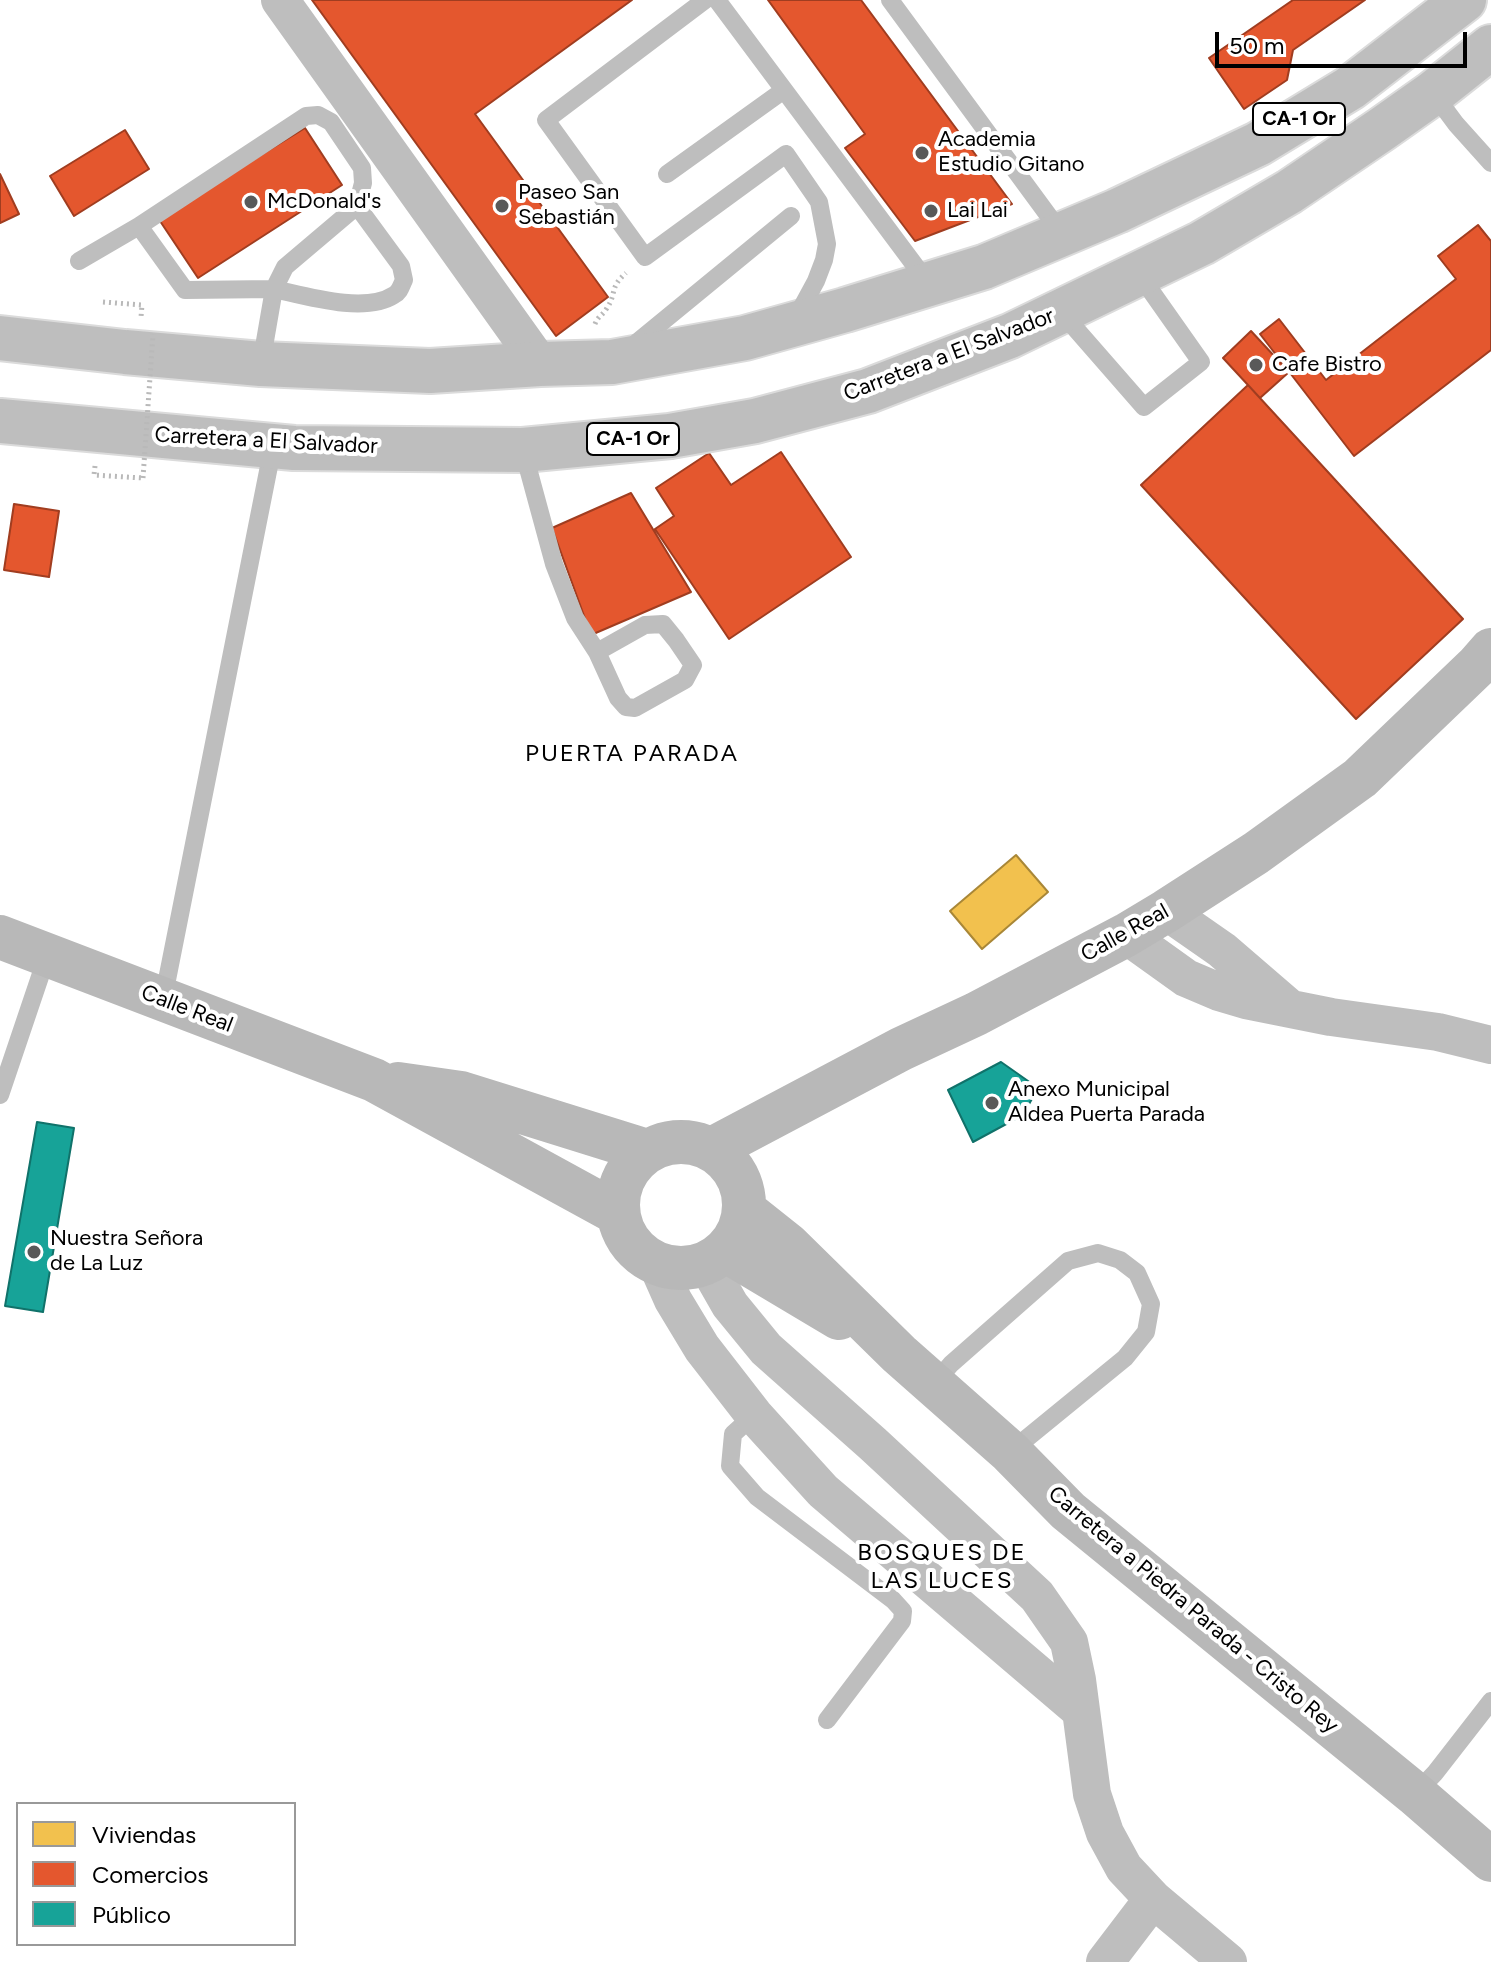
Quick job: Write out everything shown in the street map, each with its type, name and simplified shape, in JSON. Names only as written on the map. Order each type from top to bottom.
[{"type":"highway","name":"CA-1 Or","points":[[0,338],[261,364],[430,371],[577,364],[745,338],[984,267],[1117,211],[1258,144],[1350,88],[1464,0]]},
{"type":"highway","name":"Carretera a El Salvador","points":[[0,421],[294,448],[523,450],[670,436],[755,421],[868,391],[1010,336],[1202,243],[1289,192],[1433,93],[1491,47]]},
{"type":"main road","name":"Calle Real","points":[[712,1149],[901,1049],[976,1014],[1166,911],[1256,853],[1360,778],[1491,650]]},
{"type":"main road","name":"Calle Real","points":[[0,937],[374,1080],[617,1213]]},
{"type":"main road","name":"Calle Real","points":[[374,1080],[461,1093],[647,1151]]},
{"type":"main road","points":[[788,1245],[762,1195],[756,1153],[791,1107]]},
{"type":"main road","points":[[679,1141],[712,1149],[726,1160],[737,1175],[743,1192],[744,1210],[738,1232],[716,1257],[676,1269],[642,1256],[630,1244],[617,1213],[623,1178],[633,1163],[662,1144],[679,1141]]},
{"type":"main road","name":"Carretera a Piedra Parada - Cristo Rey","points":[[744,1210],[788,1245],[899,1354],[1010,1452],[1068,1511],[1415,1794],[1491,1860]]},
{"type":"main road","name":"Carretera a Piedra Parada - Cristo Rey","points":[[716,1257],[899,1354]]},
{"type":"street","points":[[280,0],[577,364]]},
{"type":"street","points":[[1166,911],[1222,950],[1289,1007]]},
{"type":"street","points":[[1126,935],[1186,978],[1219,992],[1331,1017],[1438,1032],[1491,1045]]},
{"type":"street","points":[[716,1257],[730,1305],[766,1349],[1037,1596],[1069,1642],[1092,1794],[1105,1833],[1124,1868],[1153,1899],[1228,1962]]},
{"type":"street","points":[[657,1264],[673,1300],[702,1348],[754,1415],[823,1491],[1080,1710]]},
{"type":"street","points":[[1105,1962],[1153,1899]]},
{"type":"lane","points":[[705,0],[546,120],[645,257],[815,133]]},
{"type":"lane","points":[[717,0],[929,284]]},
{"type":"lane","points":[[890,0],[1062,234]]},
{"type":"lane","points":[[667,174],[784,90]]},
{"type":"lane","points":[[1433,93],[1456,124],[1484,140],[1491,163]]},
{"type":"lane","points":[[79,261],[139,226],[306,116],[318,115],[331,122],[362,168],[363,183],[357,206],[285,267],[274,289],[261,364]]},
{"type":"lane","points":[[786,154],[819,202],[827,244],[816,281],[792,324]]},
{"type":"lane","points":[[139,226],[185,290],[274,289],[344,304],[383,301],[397,294],[404,280],[401,266],[357,206]]},
{"type":"lane","points":[[577,364],[791,216]]},
{"type":"lane","points":[[1061,312],[1144,407],[1201,362],[1139,274]]},
{"type":"lane","points":[[163,1000],[273,446]]},
{"type":"lane","points":[[523,450],[554,564],[575,618],[597,652],[618,698],[626,707],[635,708],[685,680],[693,665],[663,624],[645,625],[597,652]]},
{"type":"lane","points":[[0,1095],[47,956]]},
{"type":"lane","points":[[933,1385],[951,1364],[1068,1261],[1098,1253],[1120,1260],[1137,1273],[1151,1304],[1146,1332],[1125,1358],[1010,1452]]},
{"type":"lane","points":[[754,1415],[733,1434],[730,1466],[757,1497],[893,1600],[903,1611],[902,1621],[827,1720]]},
{"type":"lane","points":[[1415,1794],[1491,1701]]},
{"type":"path","points":[[577,364],[597,317],[607,310],[616,281],[645,257]]},
{"type":"path","points":[[103,302],[142,305]]},
{"type":"path","points":[[94,475],[143,478],[153,334]]},
{"type":"building: Viviendas","points":[[1016,855],[1048,892],[982,949],[950,911]]},
{"type":"building: Comercios","name":"Paseo San Sebastián","points":[[312,0],[632,0],[475,114],[608,297],[556,336]]},
{"type":"building: Comercios","points":[[768,0],[861,0],[1012,204],[915,241],[845,148],[865,134]]},
{"type":"building: Comercios","points":[[1293,0],[1365,0],[1293,50],[1287,80],[1244,109],[1209,58]]},
{"type":"building: Comercios","name":"McDonald's","points":[[305,128],[342,185],[198,278],[158,218]]},
{"type":"building: Comercios","points":[[125,130],[149,169],[74,216],[50,176]]},
{"type":"building: Comercios","points":[[0,174],[19,214],[0,223]]},
{"type":"building: Comercios","points":[[1478,225],[1491,241],[1491,350],[1354,456],[1260,334],[1279,319],[1326,380],[1456,279],[1438,256]]},
{"type":"building: Comercios","name":"Cafe Bistro","points":[[1251,331],[1289,372],[1260,398],[1223,358]]},
{"type":"building: Comercios","points":[[1248,385],[1463,619],[1356,719],[1141,485]]},
{"type":"building: Comercios","points":[[781,452],[851,557],[729,639],[655,529],[674,516],[656,488],[709,453],[731,485]]},
{"type":"building: Comercios","points":[[631,493],[691,592],[591,635],[552,528]]},
{"type":"building: Comercios","points":[[14,504],[59,511],[49,577],[4,570]]},
{"type":"building: Público","name":"Anexo Municipal Aldea Puerta Parada","points":[[1001,1062],[1038,1088],[1023,1115],[973,1142],[948,1090]]},
{"type":"building: Público","name":"Nuestra Señora de La Luz","points":[[37,1122],[74,1128],[43,1312],[5,1306]]},
{"type":"place","name":"Academia Estudio Gitano","points":[[922,153]]},
{"type":"place","name":"McDonald's","points":[[251,202]]},
{"type":"place","name":"Paseo San Sebastián","points":[[502,206]]},
{"type":"place","name":"Lai Lai","points":[[931,211]]},
{"type":"place","name":"Cafe Bistro","points":[[1256,365]]},
{"type":"place","name":"Anexo Municipal Aldea Puerta Parada","points":[[992,1103]]},
{"type":"place","name":"Nuestra Señora de La Luz","points":[[34,1252]]},
{"type":"district","name":"PUERTA PARADA","points":[[632,754]]},
{"type":"district","name":"BOSQUES DE LAS LUCES","points":[[942,1567]]}]
